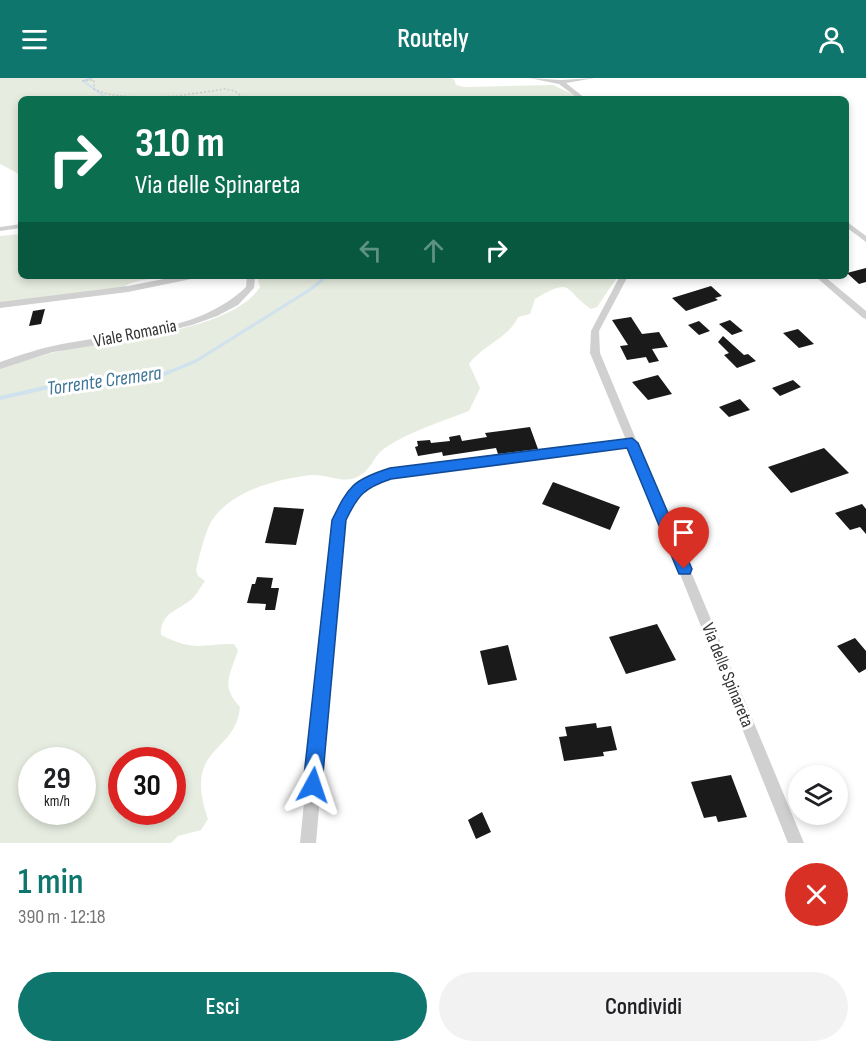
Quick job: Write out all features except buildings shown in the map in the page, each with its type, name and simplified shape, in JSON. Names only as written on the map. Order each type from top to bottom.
[{"type":"street","points":[[532,78],[561,82],[592,78]]},
{"type":"street","points":[[561,82],[579,96]]},
{"type":"street","points":[[0,229],[18,226]]},
{"type":"street","points":[[849,226],[866,240]]},
{"type":"street","points":[[0,305],[128,289],[176,279]]},
{"type":"street","name":"Viale Romania","points":[[0,366],[46,350],[143,335],[198,319],[244,296],[252,283],[251,279]]},
{"type":"street","name":"Via delle Spinareta","points":[[622,279],[597,325],[593,346],[796,843]]},
{"type":"street","points":[[823,279],[866,316]]},
{"type":"street","points":[[308,843],[337,532],[344,506],[352,494],[368,481],[390,474],[632,443]]},
{"type":"path","points":[[91,78],[83,81],[94,80],[94,89],[117,96]]},
{"type":"path","points":[[163,96],[225,88],[241,96]]},
{"type":"shaded area","points":[[0,78],[450,78],[454,79],[456,85],[464,87],[553,85],[577,96],[18,96],[18,173],[0,164]]},
{"type":"shaded area","points":[[18,234],[18,279],[152,279],[124,287],[0,303],[0,236]]},
{"type":"shaded area","points":[[258,279],[616,279],[597,307],[591,309],[571,291],[562,287],[535,299],[530,314],[518,317],[508,331],[474,357],[469,364],[480,388],[469,411],[426,427],[395,442],[381,451],[366,471],[357,477],[346,480],[312,475],[270,483],[230,502],[211,522],[196,570],[198,576],[205,581],[189,602],[167,616],[161,635],[182,644],[198,646],[234,644],[238,650],[228,686],[240,707],[236,723],[230,734],[213,753],[201,777],[202,795],[208,819],[201,830],[178,836],[171,843],[0,843],[0,363],[18,362],[63,350],[173,331],[226,314],[246,302],[260,287]]},
{"type":"waterway","name":"Torrente Cremera","points":[[93,78],[83,81],[104,96]]},
{"type":"waterway","name":"Torrente Cremera","points":[[167,373],[196,361],[323,279]]},
{"type":"waterway","name":"Torrente Cremera","points":[[0,398],[44,388],[157,377],[171,371]]},
{"type":"route","points":[[313,785],[339,520],[352,494],[368,481],[390,474],[632,443],[684,569]]}]
